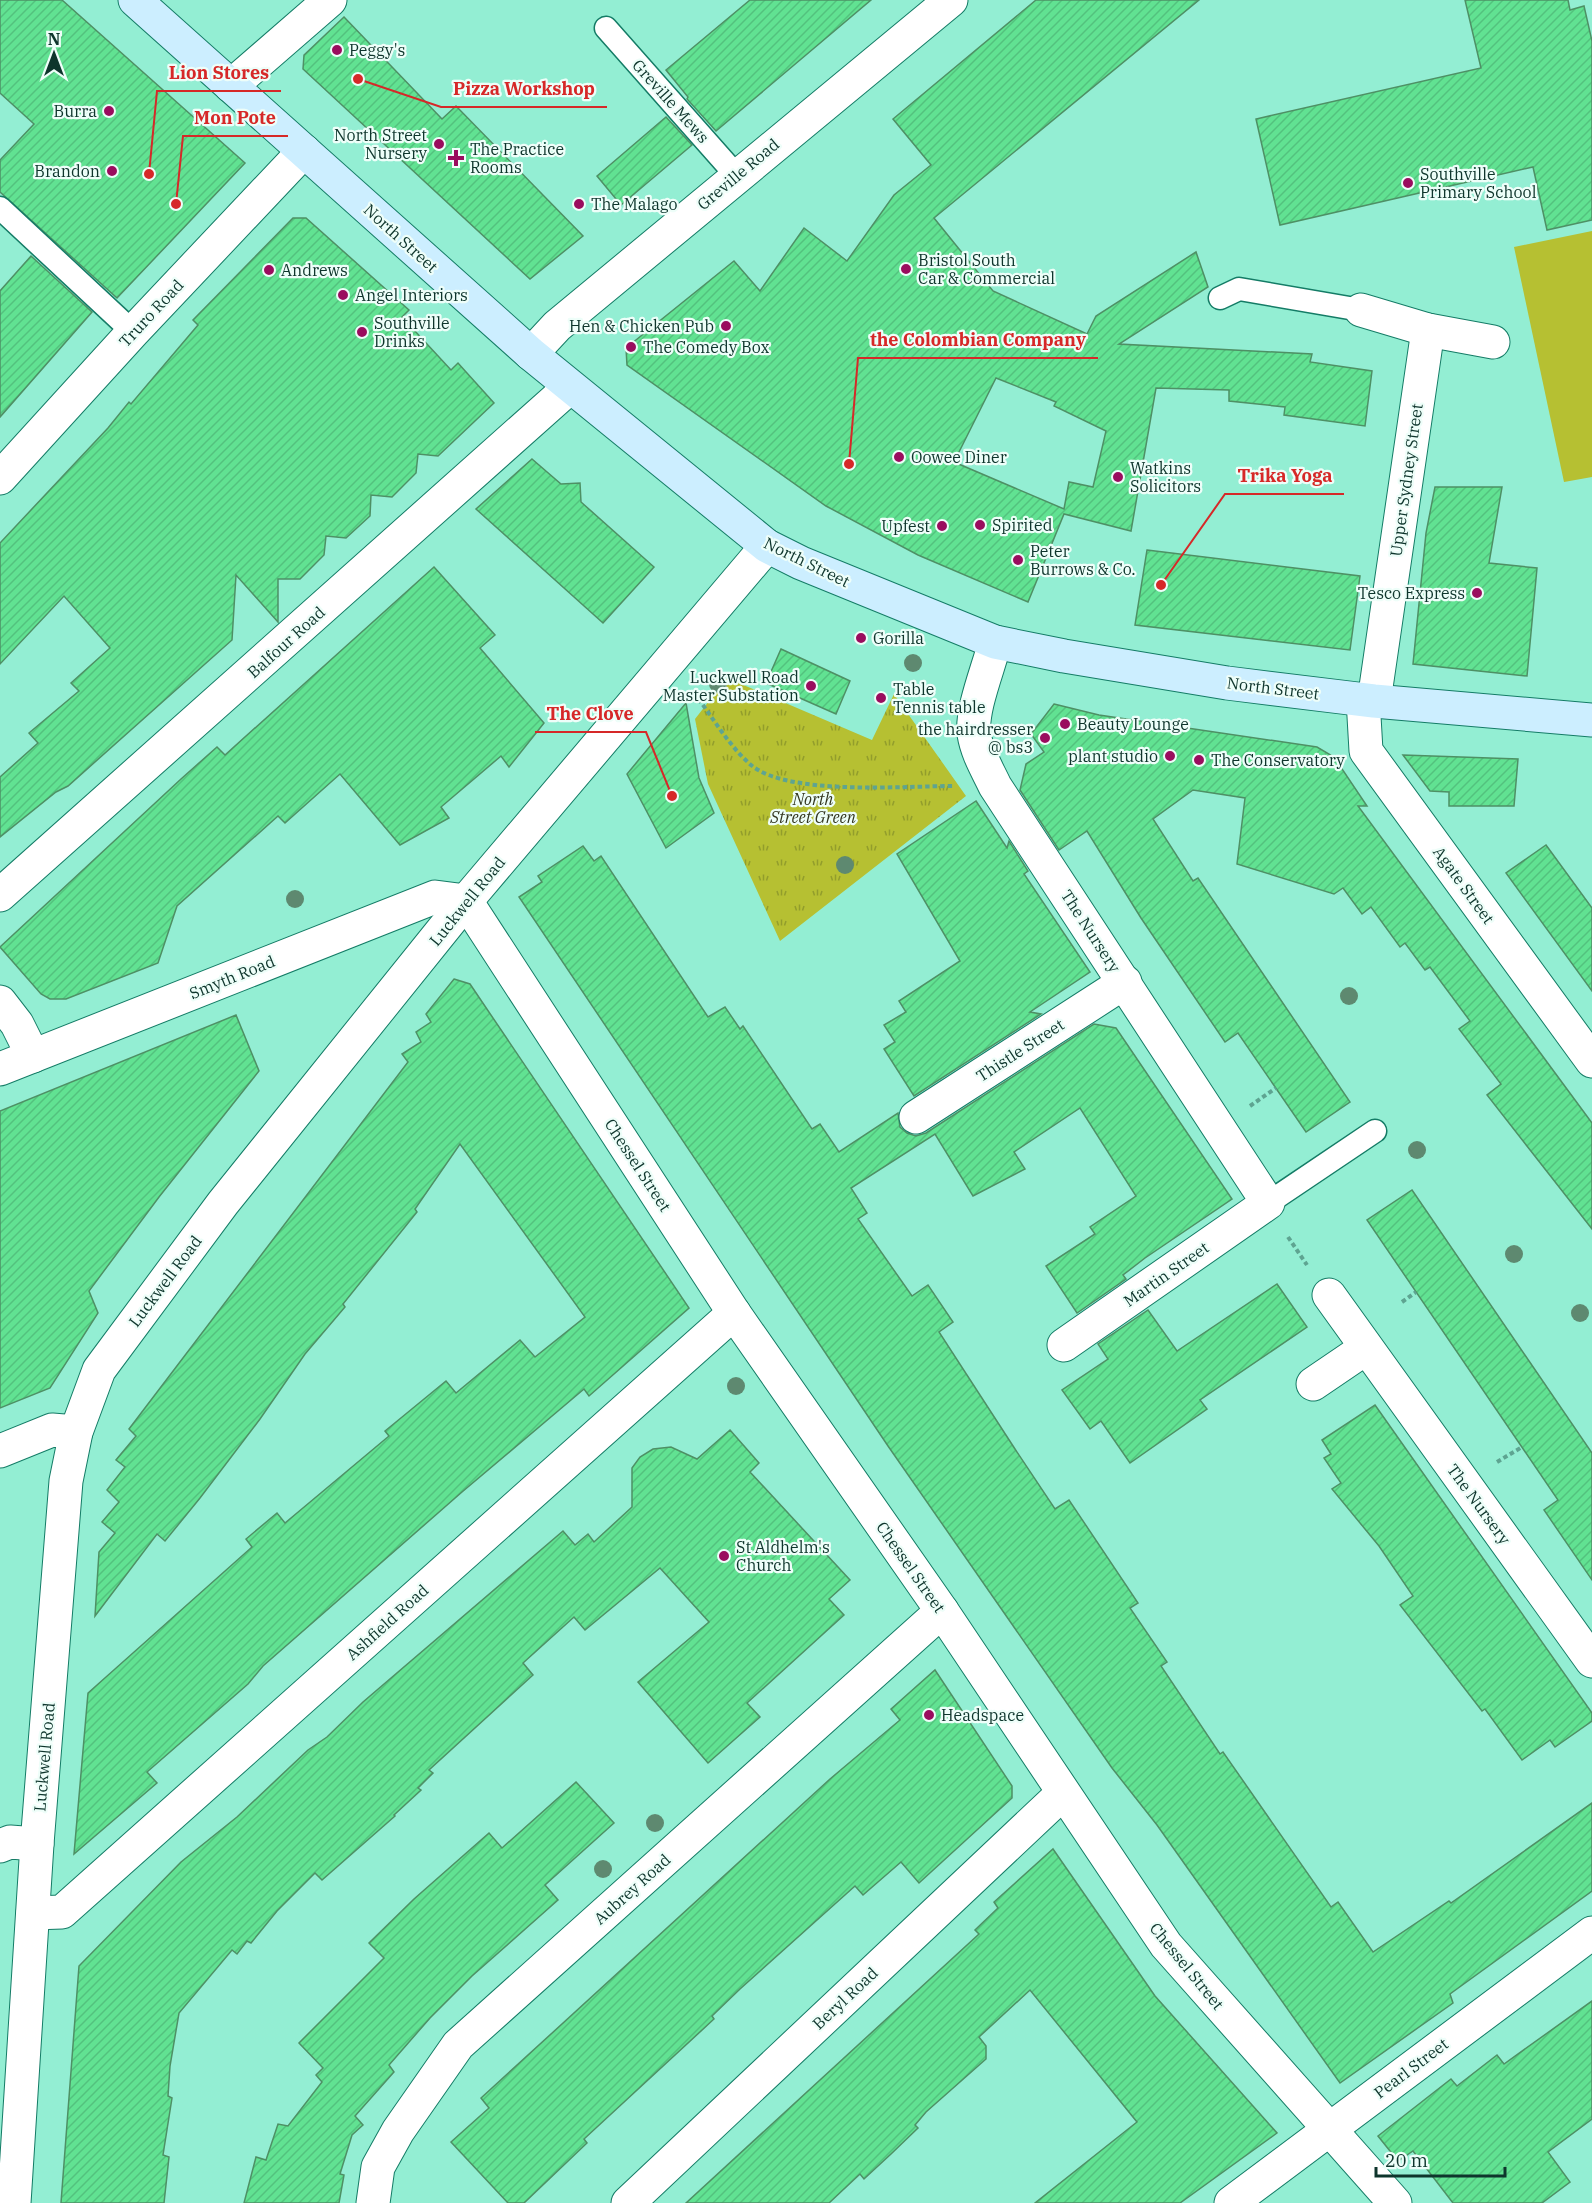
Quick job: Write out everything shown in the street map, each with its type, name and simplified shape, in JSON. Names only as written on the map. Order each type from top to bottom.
[{"type":"main road","name":"North Street","points":[[135,0],[531,354],[767,546],[811,567],[995,642],[1227,683],[1369,700],[1592,720]]},
{"type":"street","points":[[231,86],[330,0]]},
{"type":"street","name":"Greville Road","points":[[531,354],[556,326],[736,175],[951,0]]},
{"type":"street","name":"Truro Road","points":[[0,478],[133,332],[304,152]]},
{"type":"street","points":[[1360,310],[1428,330],[1493,342]]},
{"type":"street","name":"Upper Sydney Street","points":[[1369,700],[1428,330]]},
{"type":"street","name":"Balfour Road","points":[[0,895],[570,387]]},
{"type":"street","name":"Luckwell Road","points":[[14,2203],[37,1844],[66,1481],[76,1431],[99,1370],[223,1203],[466,901],[767,546]]},
{"type":"street","name":"The Nursery","points":[[995,642],[976,711],[974,732],[979,754],[995,786],[1268,1203]]},
{"type":"street","name":"Agate Street","points":[[1369,700],[1366,751],[1592,1061]]},
{"type":"street","name":"Smyth Road","points":[[0,1069],[435,897],[466,901]]},
{"type":"street","name":"Chessel Street","points":[[466,901],[734,1313],[942,1611],[1166,1945],[1395,2203]]},
{"type":"street","name":"Thistle Street","points":[[916,1117],[1125,982]]},
{"type":"street","points":[[0,1002],[17,1024],[33,1056]]},
{"type":"street","name":"Martin Street","points":[[1064,1345],[1268,1203]]},
{"type":"street","name":"The Nursery","points":[[1329,1295],[1592,1661]]},
{"type":"street","name":"Ashfield Road","points":[[33,1912],[62,1912],[734,1313]]},
{"type":"street","points":[[1313,1384],[1366,1348]]},
{"type":"street","points":[[0,1451],[52,1430],[76,1431]]},
{"type":"street","name":"Aubrey Road","points":[[373,2203],[378,2167],[393,2140],[458,2045],[942,1611]]},
{"type":"street","name":"Beryl Road","points":[[628,2203],[1063,1793]]},
{"type":"street","points":[[0,1846],[10,1842],[37,1844]]},
{"type":"street","name":"Pearl Street","points":[[1231,2203],[1592,1933]]},
{"type":"lane","name":"Greville Mews","points":[[606,28],[736,175]]},
{"type":"lane","points":[[0,208],[133,332]]},
{"type":"lane","points":[[1220,298],[1239,289],[1360,310]]},
{"type":"lane","points":[[1268,1203],[1375,1131]]},
{"type":"path","points":[[710,714],[751,765],[776,780],[802,785],[995,786]]},
{"type":"path","points":[[1268,1203],[1283,1230],[1329,1295]]},
{"type":"path","points":[[1402,1302],[1416,1292]]},
{"type":"green space","points":[[1592,231],[1592,477],[1564,482],[1514,247]]},
{"type":"green space","name":"North Street Green","points":[[727,678],[872,740],[894,694],[966,796],[780,941],[708,784],[695,719]]},
{"type":"building","points":[[0,0],[62,0],[245,163],[117,298],[0,192],[0,160],[34,124],[0,93]]},
{"type":"building","points":[[750,0],[871,0],[716,131],[687,99],[688,97],[666,70]]},
{"type":"building","points":[[1036,0],[1199,0],[934,218],[993,291],[1087,334],[1096,316],[1196,252],[1208,287],[1119,344],[1312,354],[1310,362],[1372,371],[1365,426],[1284,415],[1285,407],[1229,401],[1229,390],[1156,388],[1131,531],[1064,514],[1028,602],[918,555],[826,506],[627,365],[626,348],[734,261],[760,291],[804,228],[847,261],[894,195],[931,165],[893,119]],"holes":[[[996,378],[1056,402],[1054,406],[1106,431],[1093,487],[1069,482],[1064,509],[954,462]]]},
{"type":"building","points":[[1465,0],[1568,0],[1570,10],[1584,6],[1592,41],[1592,220],[1547,230],[1533,167],[1280,225],[1256,119],[1481,68]]},
{"type":"building","points":[[344,17],[442,119],[456,106],[583,236],[530,279],[303,69],[304,55]]},
{"type":"building","points":[[666,117],[692,145],[621,205],[597,176]]},
{"type":"building","points":[[293,218],[306,218],[409,310],[402,317],[451,370],[458,363],[494,403],[438,456],[418,454],[416,473],[392,497],[371,495],[370,516],[346,538],[326,536],[324,555],[300,579],[278,579],[278,622],[236,575],[232,640],[68,786],[56,792],[0,837],[0,777],[38,743],[29,733],[79,691],[71,683],[110,648],[64,596],[0,664],[0,543],[108,428],[129,402],[131,404],[198,325],[193,320]]},
{"type":"building","points":[[31,256],[92,312],[0,417],[0,291]]},
{"type":"building","points":[[532,459],[561,484],[580,483],[581,502],[654,567],[603,623],[476,509]]},
{"type":"building","name":"Tesco Express","points":[[1435,487],[1502,487],[1489,563],[1537,568],[1527,676],[1413,664],[1426,533]]},
{"type":"building","points":[[1147,550],[1360,576],[1350,650],[1135,625]]},
{"type":"building","points":[[434,567],[495,635],[480,648],[544,723],[509,767],[501,756],[441,807],[449,818],[400,845],[340,774],[285,823],[278,816],[177,906],[158,963],[66,999],[50,999],[41,994],[0,947],[217,747],[225,755]]},
{"type":"building","name":"Luckwell Road Master Substation","points":[[781,649],[850,681],[836,714],[766,683]]},
{"type":"building","points":[[686,703],[699,778],[714,813],[666,848],[627,774]]},
{"type":"building","points":[[1054,704],[1099,715],[1317,747],[1334,757],[1367,806],[1358,806],[1592,1123],[1592,1229],[1487,1095],[1501,1084],[1459,1029],[1470,1021],[1430,967],[1425,970],[1405,943],[1400,947],[1371,907],[1362,914],[1343,888],[1334,894],[1237,864],[1245,798],[1193,790],[1153,819],[1193,881],[1198,878],[1350,1102],[1306,1132],[1238,1033],[1225,1042],[1141,918],[1087,831],[1059,850],[1020,790],[1026,764],[1044,752],[1031,734]]},
{"type":"building","points":[[1403,755],[1518,759],[1514,806],[1449,806],[1449,792],[1430,791]]},
{"type":"building","points":[[976,801],[1007,848],[1009,841],[1028,871],[1024,874],[1090,972],[1030,1012],[1041,1014],[914,1096],[884,1049],[895,1042],[884,1025],[906,1012],[899,1001],[960,961],[897,854]]},
{"type":"building","points":[[1546,845],[1592,908],[1592,991],[1506,873]]},
{"type":"building","points":[[583,846],[594,861],[601,856],[708,1017],[725,1007],[740,1029],[743,1026],[812,1129],[820,1124],[839,1152],[898,1113],[900,1127],[907,1133],[916,1136],[926,1133],[1094,1024],[1116,1028],[1232,1199],[1145,1258],[1123,1275],[1126,1279],[1077,1313],[1046,1266],[1095,1234],[1090,1227],[1136,1196],[1080,1108],[1014,1152],[1025,1169],[973,1196],[935,1134],[851,1188],[867,1213],[858,1219],[912,1296],[928,1285],[953,1322],[939,1332],[1055,1509],[1069,1500],[1138,1603],[1130,1608],[1167,1662],[1161,1666],[1220,1754],[1223,1752],[1331,1907],[1338,1902],[1373,1952],[1449,1901],[1451,1903],[1592,1803],[1592,1891],[1450,1994],[1453,2003],[1340,2083],[1157,1825],[1112,1768],[888,1446],[519,897],[542,882],[538,876]]},
{"type":"building","points":[[454,979],[470,984],[689,1308],[589,1396],[584,1389],[263,1666],[248,1684],[147,1772],[157,1783],[74,1854],[88,1693],[252,1547],[246,1539],[277,1513],[285,1523],[389,1436],[385,1431],[446,1381],[456,1393],[520,1340],[535,1357],[585,1317],[460,1144],[415,1209],[417,1212],[343,1304],[345,1307],[305,1354],[260,1419],[200,1498],[165,1541],[157,1534],[95,1616],[99,1552],[115,1533],[102,1522],[119,1502],[107,1490],[125,1467],[116,1460],[136,1436],[129,1429],[408,1062],[402,1054],[421,1042],[416,1032],[431,1022],[426,1014]]},
{"type":"building","points":[[236,1015],[259,1071],[159,1197],[89,1291],[98,1313],[50,1388],[0,1408],[0,1111]]},
{"type":"building","points":[[1412,1190],[1592,1453],[1592,1580],[1544,1510],[1558,1500],[1367,1220]]},
{"type":"building","points":[[1277,1284],[1307,1327],[1200,1400],[1207,1409],[1130,1463],[1101,1421],[1090,1429],[1062,1390],[1108,1359],[1098,1344],[1148,1310],[1177,1351]]},
{"type":"building","points":[[1375,1405],[1592,1713],[1592,1721],[1555,1747],[1550,1740],[1522,1760],[1485,1709],[1482,1711],[1400,1605],[1413,1596],[1379,1546],[1332,1489],[1341,1483],[1324,1458],[1331,1454],[1322,1440]]},
{"type":"building","points":[[730,1430],[759,1463],[750,1472],[850,1580],[829,1599],[844,1615],[747,1703],[760,1717],[708,1763],[638,1682],[709,1622],[660,1568],[585,1630],[574,1617],[523,1663],[533,1675],[429,1770],[433,1773],[418,1788],[421,1790],[322,1880],[315,1873],[277,1911],[251,1943],[247,1941],[237,1954],[232,1950],[179,2013],[170,2066],[168,2096],[172,2098],[163,2155],[169,2157],[164,2203],[61,2203],[79,1966],[181,1862],[237,1817],[308,1750],[327,1737],[363,1702],[563,1531],[575,1545],[588,1534],[594,1542],[632,1507],[632,1468],[640,1457],[653,1449],[671,1447],[697,1459]]},
{"type":"building","points":[[935,1670],[1012,1786],[1012,1798],[919,1883],[901,1862],[863,1895],[855,1886],[740,1989],[712,2016],[714,2019],[584,2139],[587,2143],[524,2203],[508,2203],[451,2142],[489,2108],[481,2098],[830,1779],[900,1720],[891,1709]]},
{"type":"building","points":[[576,1782],[614,1823],[545,1885],[558,1900],[472,1976],[430,2018],[389,2065],[394,2072],[355,2116],[363,2125],[352,2135],[340,2174],[344,2175],[339,2203],[244,2203],[256,2157],[266,2160],[278,2124],[288,2126],[322,2082],[316,2075],[323,2068],[299,2043],[384,1958],[369,1943],[414,1899],[489,1833],[502,1848]]},
{"type":"building","points":[[1053,1849],[1155,1996],[1277,2133],[1180,2203],[1035,2203],[1137,2122],[1030,1990],[979,2037],[986,2046],[986,2059],[926,2112],[915,2125],[918,2128],[864,2179],[860,2174],[829,2203],[686,2203],[979,1934],[975,1930],[998,1908],[994,1902]]},
{"type":"building","points":[[1592,2001],[1592,2119],[1548,2152],[1570,2182],[1542,2203],[1453,2203],[1413,2151],[1398,2161],[1378,2136],[1451,2079],[1457,2086],[1497,2055],[1504,2064]]},
{"type":"place","name":"Peggy's","points":[[337,50]]},
{"type":"place","name":"Pizza Workshop","points":[[358,79]]},
{"type":"place","name":"Burra","points":[[109,111]]},
{"type":"place","name":"North Street Nursery","points":[[439,144]]},
{"type":"place","name":"The Practice Rooms","points":[[456,158]]},
{"type":"place","name":"Brandon","points":[[112,171]]},
{"type":"place","name":"Lion Stores","points":[[149,174]]},
{"type":"place","name":"Southville Primary School","points":[[1408,183]]},
{"type":"place","name":"Mon Pote","points":[[176,204]]},
{"type":"place","name":"The Malago","points":[[579,204]]},
{"type":"place","name":"Bristol South Car & Commercial","points":[[906,269]]},
{"type":"place","name":"Andrews","points":[[269,270]]},
{"type":"place","name":"Angel Interiors","points":[[343,295]]},
{"type":"place","name":"Hen & Chicken Pub","points":[[726,326]]},
{"type":"place","name":"Southville Drinks","points":[[362,332]]},
{"type":"place","name":"The Comedy Box","points":[[631,347]]},
{"type":"place","name":"Oowee Diner","points":[[899,457]]},
{"type":"place","name":"the Colombian Company","points":[[849,464]]},
{"type":"place","name":"Watkins Solicitors","points":[[1118,477]]},
{"type":"place","name":"Spirited","points":[[980,525]]},
{"type":"place","name":"Upfest","points":[[942,526]]},
{"type":"place","name":"Peter Burrows & Co.","points":[[1018,560]]},
{"type":"place","name":"Trika Yoga","points":[[1161,585]]},
{"type":"place","name":"Tesco Express","points":[[1477,593]]},
{"type":"place","name":"Gorilla","points":[[861,638]]},
{"type":"place","name":"Luckwell Road Master Substation","points":[[811,686]]},
{"type":"place","name":"Table Tennis table","points":[[881,698]]},
{"type":"place","name":"Beauty Lounge","points":[[1065,724]]},
{"type":"place","name":"the hairdresser @ bs3","points":[[1045,738]]},
{"type":"place","name":"plant studio","points":[[1170,756]]},
{"type":"place","name":"The Conservatory","points":[[1199,760]]},
{"type":"place","name":"The Clove","points":[[672,796]]},
{"type":"place","name":"St Aldhelm's Church","points":[[724,1556]]},
{"type":"place","name":"Headspace","points":[[929,1715]]}]
